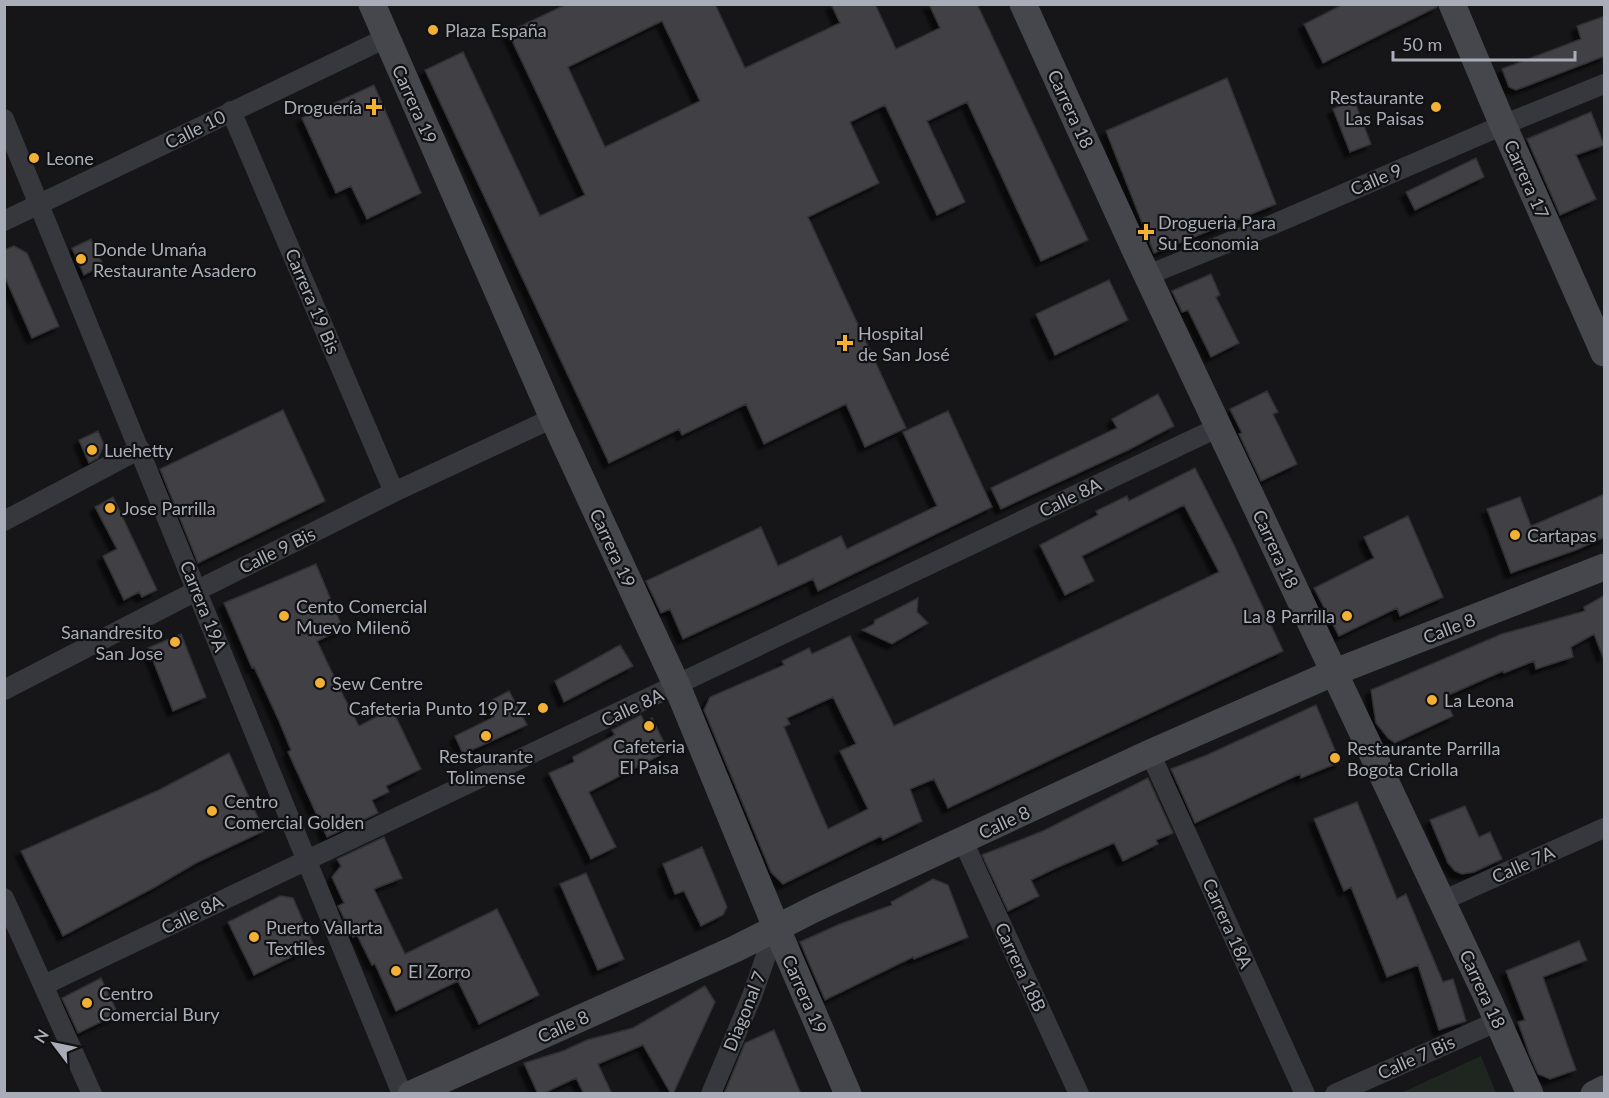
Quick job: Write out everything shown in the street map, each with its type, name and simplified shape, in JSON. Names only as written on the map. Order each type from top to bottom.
[{"type":"street","name":"Carrera 19","points":[[372,4],[553,418],[676,686],[848,1094]]},
{"type":"street","name":"Carrera 18","points":[[1023,4],[1530,1094]]},
{"type":"street","name":"Carrera 17","points":[[1452,4],[1605,353]]},
{"type":"street","name":"Calle 10","points":[[4,221],[386,38]]},
{"type":"street","name":"Calle 9","points":[[1148,275],[1274,224],[1503,124],[1605,84]]},
{"type":"street","name":"Carrera 19 Bis","points":[[231,111],[394,492]]},
{"type":"street","name":"Carrera 19A","points":[[4,119],[402,1094]]},
{"type":"street","name":"Calle 9 Bis","points":[[4,690],[394,492],[553,418]]},
{"type":"street","name":"Calle 8A","points":[[44,985],[1219,427]]},
{"type":"street","points":[[4,521],[140,449]]},
{"type":"street","name":"Calle 8","points":[[411,1094],[735,949],[776,927],[1150,753],[1335,672],[1605,567]]},
{"type":"street","name":"Carrera 18A","points":[[1150,753],[1305,1094]]},
{"type":"street","name":"Calle 7A","points":[[1442,901],[1605,828]]},
{"type":"street","name":"Carrera 18B","points":[[963,841],[1078,1094]]},
{"type":"street","points":[[4,898],[92,1094]]},
{"type":"street","name":"Diagonal 7","points":[[711,1094],[752,996],[776,927]]},
{"type":"street","name":"Calle 7 Bis","points":[[1335,1094],[1498,1021]]},
{"type":"street","points":[[1594,1094],[1605,1089]]},
{"type":"shaded area","points":[[1481,1056],[1496,1093],[1401,1093]]},
{"type":"building","points":[[567,4],[715,4],[745,68],[840,23],[831,4],[875,4],[896,49],[940,28],[929,4],[977,4],[1088,240],[1041,261],[967,102],[927,121],[965,202],[937,215],[885,105],[850,122],[879,183],[808,217],[906,428],[865,447],[846,404],[764,444],[746,404],[682,435],[679,429],[609,463],[425,70],[463,52],[540,216],[585,195],[508,32]],"holes":[[[662,21],[700,101],[605,147],[568,67]]]},
{"type":"building","points":[[1344,4],[1437,4],[1437,7],[1323,63],[1304,24]]},
{"type":"building","points":[[1605,16],[1605,56],[1516,90],[1509,87],[1502,69],[1581,39],[1577,26]]},
{"type":"building","points":[[1227,78],[1276,204],[1154,253],[1106,131]]},
{"type":"building","points":[[374,85],[421,193],[367,219],[351,186],[336,193],[302,118]]},
{"type":"building","points":[[1354,100],[1371,144],[1350,152],[1333,109]]},
{"type":"building","points":[[1591,112],[1604,145],[1576,155],[1596,199],[1560,215],[1527,139]]},
{"type":"building","points":[[1476,158],[1484,177],[1415,210],[1406,192]]},
{"type":"building","points":[[91,239],[103,265],[84,275],[72,248]]},
{"type":"building","points":[[14,246],[27,253],[59,326],[32,338],[4,275],[4,250]]},
{"type":"building","points":[[1211,274],[1220,295],[1216,297],[1239,343],[1211,357],[1188,310],[1182,312],[1172,291]]},
{"type":"building","points":[[1109,280],[1128,320],[1055,355],[1036,314]]},
{"type":"building","points":[[1267,391],[1278,412],[1273,414],[1297,464],[1261,481],[1230,409]]},
{"type":"building","points":[[1158,394],[1174,426],[1001,509],[991,488],[1117,428],[1112,419]]},
{"type":"building","points":[[283,410],[325,501],[198,563],[160,469]]},
{"type":"building","points":[[948,411],[992,507],[818,591],[813,579],[683,639],[670,609],[661,613],[646,581],[761,527],[778,566],[841,536],[847,549],[937,506],[903,432]]},
{"type":"building","name":"Luehetty","points":[[98,431],[104,445],[98,458],[89,463],[79,440]]},
{"type":"building","points":[[1195,468],[1283,651],[948,808],[934,779],[910,789],[922,821],[883,840],[881,836],[783,884],[771,872],[704,710],[710,697],[784,665],[782,661],[809,648],[812,654],[850,636],[894,726],[1219,572],[1184,505],[1082,556],[1094,581],[1065,595],[1040,545],[1098,515],[1096,511],[1127,496],[1129,501]],"holes":[[[833,697],[856,744],[840,751],[868,809],[828,829],[784,727],[790,724],[787,718]]]},
{"type":"building","points":[[1605,494],[1605,537],[1511,573],[1487,509],[1520,497],[1531,526]]},
{"type":"building","points":[[113,497],[157,590],[142,597],[139,592],[124,600],[103,556],[117,549],[95,507]]},
{"type":"building","points":[[1408,516],[1443,597],[1400,616],[1397,608],[1339,636],[1314,588],[1374,558],[1364,537]]},
{"type":"building","points":[[316,564],[343,629],[317,641],[341,691],[359,726],[392,709],[421,769],[386,786],[389,792],[372,800],[378,813],[327,837],[288,752],[291,750],[279,721],[254,667],[252,668],[224,603]]},
{"type":"building","points":[[1605,595],[1605,657],[1603,657],[1594,634],[1571,647],[1573,657],[1536,669],[1534,661],[1504,673],[1503,671],[1444,697],[1453,716],[1395,743],[1376,723],[1371,690],[1502,634],[1585,611],[1584,607]]},
{"type":"building","points":[[918,598],[917,612],[928,623],[892,644],[862,630],[874,624],[875,620]]},
{"type":"building","points":[[181,634],[206,697],[173,711],[148,648]]},
{"type":"building","points":[[620,645],[633,666],[564,702],[555,681]]},
{"type":"building","points":[[509,691],[527,725],[463,754],[455,736],[494,717],[486,703]]},
{"type":"building","points":[[1316,705],[1340,762],[1301,778],[1300,774],[1195,823],[1171,769]]},
{"type":"building","points":[[641,715],[645,723],[652,718],[668,751],[589,792],[616,847],[591,859],[549,773],[574,762],[573,757],[615,735],[612,730]]},
{"type":"building","points":[[229,753],[264,831],[196,863],[63,936],[21,851],[159,790]]},
{"type":"building","points":[[1148,778],[1173,833],[1156,840],[1158,844],[1123,861],[1114,843],[1058,867],[1031,880],[1039,896],[1008,911],[982,855],[1043,831]]},
{"type":"building","points":[[1357,802],[1397,899],[1406,894],[1443,982],[1453,979],[1466,1021],[1439,1030],[1418,965],[1387,977],[1351,887],[1344,891],[1314,819]]},
{"type":"building","points":[[1465,806],[1479,837],[1490,832],[1502,859],[1474,872],[1462,874],[1455,871],[1448,863],[1430,820]]},
{"type":"building","points":[[384,837],[402,878],[374,889],[405,954],[497,909],[539,995],[479,1024],[458,981],[396,1011],[375,964],[372,965],[357,935],[353,937],[338,906],[344,903],[332,877],[341,866],[337,859]]},
{"type":"building","points":[[702,847],[727,907],[723,915],[701,926],[684,891],[675,894],[663,864]]},
{"type":"building","points":[[586,873],[624,959],[598,970],[560,884]]},
{"type":"building","points":[[933,879],[948,885],[968,937],[914,959],[913,957],[825,1000],[800,942],[892,905],[891,902]]},
{"type":"building","points":[[280,896],[293,898],[314,946],[254,975],[228,922]]},
{"type":"building","points":[[1579,941],[1587,960],[1543,977],[1576,1070],[1550,1079],[1538,1074],[1530,1056],[1518,1022],[1525,1020],[1506,971]]},
{"type":"building","name":"Centro Comercial Bury","points":[[101,978],[118,1014],[78,1033],[62,998]]},
{"type":"building","points":[[705,986],[715,1002],[673,1094],[643,1045],[598,1064],[612,1094],[584,1094],[576,1078],[538,1094],[524,1063],[563,1051],[587,1040],[633,1028]]},
{"type":"building","points":[[774,1030],[801,1094],[724,1094],[745,1043]]},
{"type":"place","name":"Plaza España","points":[[433,30]]},
{"type":"place","name":"Droguería","points":[[374,107]]},
{"type":"place","name":"Restaurante Las Paisas","points":[[1436,107]]},
{"type":"place","name":"Leone","points":[[34,158]]},
{"type":"place","name":"Drogueria Para Su Economia","points":[[1146,232]]},
{"type":"place","name":"Donde Umańa Restaurante Asadero","points":[[81,259]]},
{"type":"place","name":"Hospital de San José","points":[[845,343]]},
{"type":"place","name":"Luehetty","points":[[92,450]]},
{"type":"place","name":"Jose Parrilla","points":[[110,508]]},
{"type":"place","name":"Cartapas","points":[[1515,535]]},
{"type":"place","name":"Cento Comercial Muevo Milenõ","points":[[284,616]]},
{"type":"place","name":"La 8 Parrilla","points":[[1347,616]]},
{"type":"place","name":"Sanandresito San Jose","points":[[175,642]]},
{"type":"place","name":"Sew Centre","points":[[320,683]]},
{"type":"place","name":"La Leona","points":[[1432,700]]},
{"type":"place","name":"Cafeteria Punto 19 P.Z.","points":[[543,708]]},
{"type":"place","name":"Cafeteria El Paisa","points":[[649,726]]},
{"type":"place","name":"Restaurante Tolimense","points":[[486,736]]},
{"type":"place","name":"Restaurante Parrilla Bogota Criolla","points":[[1335,758]]},
{"type":"place","name":"Centro Comercial Golden","points":[[212,811]]},
{"type":"place","name":"Puerto Vallarta Textiles","points":[[254,937]]},
{"type":"place","name":"El Zorro","points":[[396,971]]},
{"type":"place","name":"Centro Comercial Bury","points":[[87,1003]]}]
